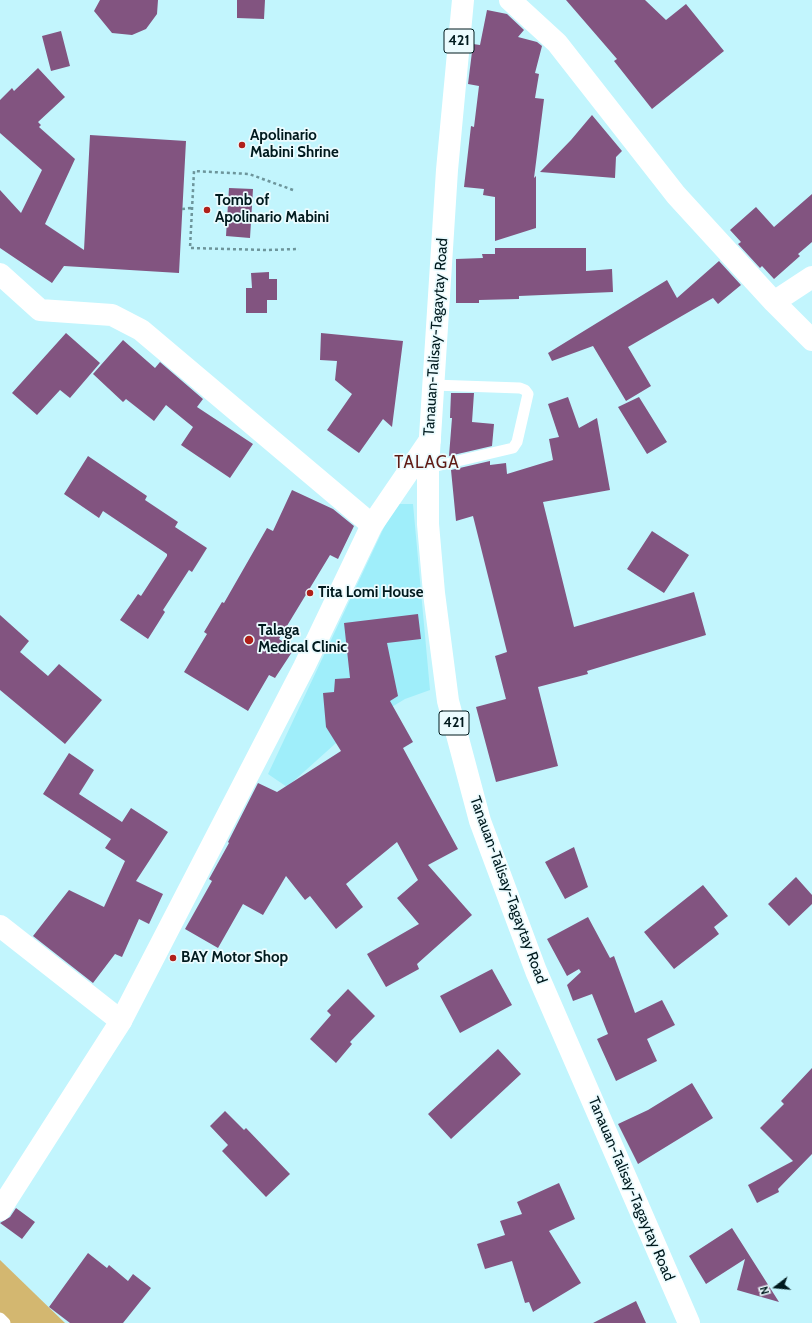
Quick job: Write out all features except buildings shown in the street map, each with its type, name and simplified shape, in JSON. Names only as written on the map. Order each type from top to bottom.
[{"type":"street","name":"Tanauan-Talisay-Tagaytay Road","points":[[463,0],[447,170],[428,468],[428,524],[434,593],[448,701],[480,821],[536,971],[689,1323]]},
{"type":"street","points":[[510,0],[557,43],[676,195],[774,302],[812,340]]},
{"type":"street","points":[[0,274],[40,310],[112,314],[141,330],[372,525]]},
{"type":"street","points":[[774,302],[812,277]]},
{"type":"street","points":[[0,1210],[121,1021],[304,667],[372,525],[430,440]]},
{"type":"street","points":[[0,926],[121,1021]]},
{"type":"lane","points":[[428,468],[513,448],[517,442],[528,394],[526,390],[520,388],[433,385]]},
{"type":"lane","points":[[0,1318],[5,1323]]},
{"type":"path","points":[[293,190],[249,174],[194,172],[190,248],[266,250],[299,249]]},
{"type":"path","points":[[182,209],[191,208]]},
{"type":"shaded area","points":[[395,504],[413,504],[430,690],[405,699],[345,735],[287,787],[268,774]]},
{"type":"shaded area","points":[[0,1260],[65,1323],[0,1323]]},
{"type":"place","name":"Apolinario Mabini Shrine","points":[[242,145]]},
{"type":"place","name":"Tomb of Apolinario Mabini","points":[[207,210]]},
{"type":"place","name":"Tita Lomi House","points":[[310,593]]},
{"type":"place","name":"Talaga Medical Clinic","points":[[249,640]]},
{"type":"place","name":"BAY Motor Shop","points":[[173,958]]},
{"type":"district","name":"TALAGA","points":[[427,463]]}]
